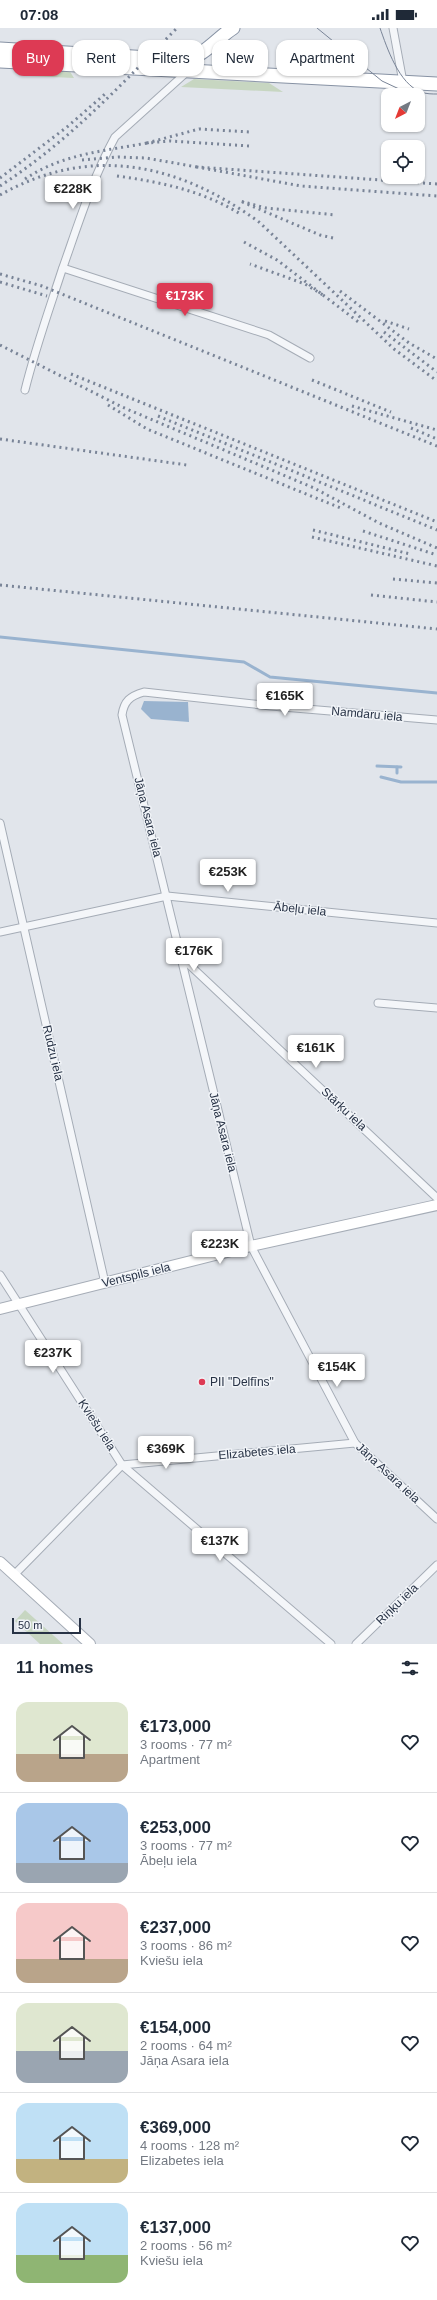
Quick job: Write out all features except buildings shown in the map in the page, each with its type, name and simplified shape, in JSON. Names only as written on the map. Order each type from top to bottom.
[{"type":"highway","points":[[204,53],[233,28]]},
{"type":"highway","points":[[204,59],[214,54],[244,28]]},
{"type":"highway","points":[[0,49],[138,58]]},
{"type":"highway","points":[[0,61],[138,64]]},
{"type":"highway","points":[[204,66],[437,84]]},
{"type":"street","points":[[393,28],[403,82]]},
{"type":"street","points":[[25,390],[33,360],[90,188],[115,137],[179,76]]},
{"type":"street","points":[[63,268],[269,335],[310,358]]},
{"type":"street","name":"Namdaru iela","points":[[131,696],[144,692],[271,706],[437,720]]},
{"type":"street","name":"Jāņa Asara iela","points":[[131,696],[124,706],[122,715],[251,1246],[355,1443],[437,1518]]},
{"type":"street","name":"Rudzu iela","points":[[0,823],[23,927],[80,1165],[105,1283]]},
{"type":"street","name":"Ābeļu iela","points":[[0,932],[167,896],[437,923]]},
{"type":"street","name":"Stārķu iela","points":[[180,956],[437,1198]]},
{"type":"street","points":[[378,1003],[437,1008]]},
{"type":"street","name":"Ventspils iela","points":[[0,1309],[251,1246],[437,1205]]},
{"type":"street","name":"Kviešu iela","points":[[0,1275],[122,1465],[331,1644]]},
{"type":"street","name":"Elizabetes iela","points":[[122,1465],[355,1443]]},
{"type":"street","points":[[14,1575],[122,1465]]},
{"type":"street","points":[[0,1562],[90,1644]]},
{"type":"street","name":"Riņķu iela","points":[[356,1644],[437,1565]]},
{"type":"green space","points":[[64,70],[69,70],[74,78],[30,76],[64,76]]},
{"type":"green space","points":[[194,79],[269,83],[283,92],[181,87]]},
{"type":"green space","points":[[25,1610],[63,1644],[40,1644],[15,1621]]},
{"type":"water","points":[[144,701],[188,702],[189,722],[151,719],[141,709]]},
{"type":"waterway","points":[[0,637],[244,662],[270,677],[437,693]]},
{"type":"waterway","points":[[377,766],[401,767]]},
{"type":"waterway","points":[[397,767],[397,773]]},
{"type":"waterway","points":[[381,777],[401,782],[437,782]]},
{"type":"tram line","points":[[317,28],[382,81],[397,88]]},
{"type":"tram line","points":[[380,28],[390,55],[400,74],[406,81],[413,88],[421,92],[427,94],[437,94]]},
{"type":"railway","points":[[0,186],[25,169],[71,132],[177,28]]},
{"type":"railway","points":[[0,178],[67,127],[105,94]]},
{"type":"railway","points":[[249,146],[170,141],[147,143],[199,129],[250,132]]},
{"type":"railway","points":[[25,179],[54,164],[69,159],[99,151],[147,143]]},
{"type":"railway","points":[[82,160],[118,157],[146,158],[197,167]]},
{"type":"railway","points":[[0,195],[34,179],[67,169],[100,166],[133,167],[165,174],[197,186],[228,202],[259,222],[394,349],[437,381]]},
{"type":"railway","points":[[437,184],[197,167],[301,186],[437,196]]},
{"type":"railway","points":[[117,176],[150,181],[182,189],[213,200],[242,215]]},
{"type":"railway","points":[[333,238],[320,235],[240,201],[266,208],[336,215]]},
{"type":"railway","points":[[244,242],[277,260],[323,295],[305,284],[250,264]]},
{"type":"railway","points":[[0,274],[42,286],[437,446]]},
{"type":"railway","points":[[0,282],[47,296]]},
{"type":"railway","points":[[340,291],[409,343],[437,359]]},
{"type":"railway","points":[[323,295],[361,324]]},
{"type":"railway","points":[[385,321],[409,329]]},
{"type":"railway","points":[[384,332],[437,372]]},
{"type":"railway","points":[[0,345],[122,407],[314,488],[379,523],[437,548]]},
{"type":"railway","points":[[71,374],[437,522]]},
{"type":"railway","points":[[312,380],[391,412]]},
{"type":"railway","points":[[108,405],[147,429],[343,509]]},
{"type":"railway","points":[[352,406],[437,430]]},
{"type":"railway","points":[[158,416],[437,530]]},
{"type":"railway","points":[[411,428],[437,439]]},
{"type":"railway","points":[[0,439],[187,465]]},
{"type":"railway","points":[[313,530],[410,554]]},
{"type":"railway","points":[[363,531],[437,555]]},
{"type":"railway","points":[[312,537],[437,566]]},
{"type":"railway","points":[[393,579],[437,583]]},
{"type":"railway","points":[[0,585],[437,629]]},
{"type":"railway","points":[[371,595],[437,602]]},
{"type":"place","name":"PII \"Delfīns\"","points":[[202,1382]]}]
